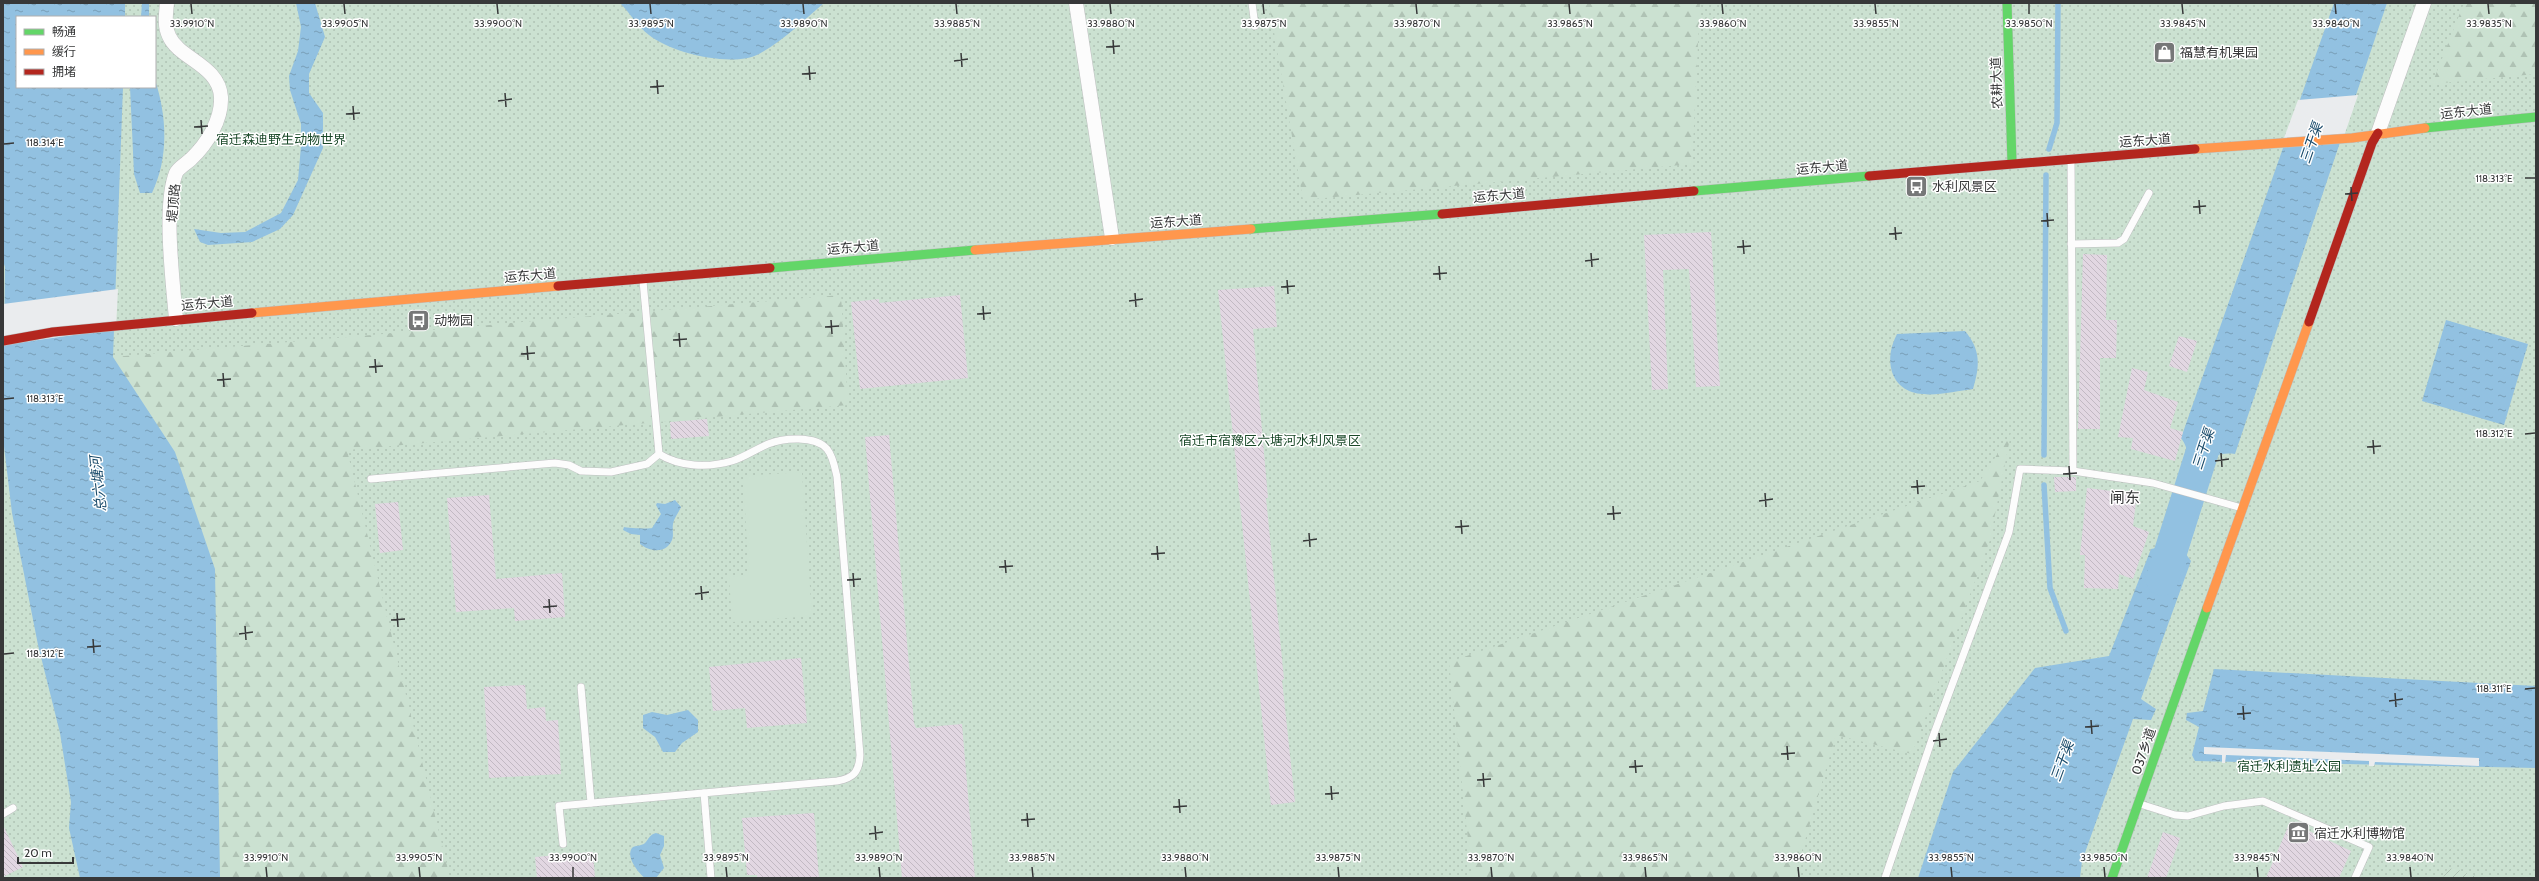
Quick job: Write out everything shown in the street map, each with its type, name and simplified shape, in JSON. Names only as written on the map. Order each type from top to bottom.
[{"type":"main road","name":"农耕大道","points":[[2007,3],[2012,163]]},
{"type":"main road","name":"运东大道","points":[[2375,138],[2536,117]]},
{"type":"main road","name":"运东大道","points":[[3,341],[53,332],[176,319],[1112,238],[1316,225],[2071,158],[2352,138],[2375,138],[2536,127]]},
{"type":"main road","name":"037乡道","points":[[2112,878],[2375,138]]},
{"type":"street","name":"堤顶路","points":[[167,3],[166,27],[170,38],[200,63],[214,80],[221,96],[215,125],[193,157],[176,172],[171,198],[171,248],[176,319]]},
{"type":"street","points":[[1076,3],[1112,238]]},
{"type":"street","points":[[2375,138],[2424,3]]},
{"type":"lane","points":[[1252,3],[1255,26]]},
{"type":"lane","points":[[2071,158],[2072,471]]},
{"type":"lane","points":[[2071,244],[2118,243],[2124,239],[2149,193]]},
{"type":"lane","points":[[643,279],[659,454]]},
{"type":"lane","points":[[563,844],[559,806],[837,781],[852,778],[859,769],[860,755],[837,477],[834,463],[828,450],[822,445],[796,439],[767,444],[732,461],[711,464],[683,464],[671,462],[659,454]]},
{"type":"lane","points":[[371,479],[555,463],[569,465],[581,471],[611,472],[647,464],[659,454]]},
{"type":"lane","points":[[1885,878],[1932,739],[2009,532],[2020,468],[2072,471],[2162,486],[2243,508]]},
{"type":"lane","points":[[581,687],[591,803]]},
{"type":"lane","points":[[704,793],[711,878]]},
{"type":"lane","points":[[2138,804],[2175,815],[2188,816],[2224,806],[2263,801],[2369,847],[2355,878]]},
{"type":"lane","points":[[3,814],[13,808]]},
{"type":"green space","name":"宿迁市宿豫区六塘河水利风景区","points":[[3,3],[2536,3],[2536,878],[3,878]]},
{"type":"green space","points":[[1269,3],[1700,3],[1692,164],[1303,200]]},
{"type":"green space","points":[[2464,3],[2536,3],[2536,74],[2432,84]]},
{"type":"green space","points":[[841,295],[848,405],[347,450],[450,878],[220,878],[216,661],[113,357]]},
{"type":"green space","points":[[2011,433],[1990,540],[1912,754],[1836,735],[1794,878],[1472,878],[1449,662],[1980,481]]},
{"type":"green space","points":[[802,472],[812,616],[732,622],[729,577],[749,575],[743,476]]},
{"type":"green space","points":[[2454,868],[2470,875],[2490,878],[2443,878],[2447,870]]},
{"type":"water","name":"总六塘河","points":[[3,3],[125,3],[125,16],[16,16],[16,88],[123,88],[113,357],[175,452],[215,569],[220,878],[80,878],[69,828],[71,802],[60,733],[38,645],[12,513],[3,438],[5,267],[3,261]]},
{"type":"water","points":[[142,3],[149,3],[149,16],[141,16]]},
{"type":"water","points":[[296,3],[315,3],[325,37],[309,74],[309,93],[323,113],[323,148],[293,215],[280,229],[252,242],[208,245],[200,242],[194,229],[221,233],[245,232],[281,213],[298,180],[301,124],[290,90],[289,76],[298,51],[301,27]]},
{"type":"water","points":[[620,3],[824,3],[777,43],[759,54],[748,58],[719,59],[687,53],[659,42],[641,28]]},
{"type":"water","points":[[2334,3],[2387,3],[2235,454],[2219,455],[2214,457],[2206,466],[2198,485],[2182,480],[2188,459],[2184,443],[2181,438]]},
{"type":"water","points":[[156,84],[164,122],[164,151],[158,180],[152,193],[140,193],[134,174],[130,88],[156,88]]},
{"type":"water","points":[[2446,320],[2528,344],[2504,425],[2422,401]]},
{"type":"water","points":[[1965,331],[1974,345],[1978,358],[1977,373],[1973,389],[1939,394],[1927,394],[1916,393],[1906,389],[1898,383],[1892,372],[1890,362],[1893,343],[1897,334]]},
{"type":"water","points":[[675,500],[681,507],[675,517],[672,540],[666,548],[662,550],[648,549],[640,544],[640,535],[631,534],[623,530],[624,527],[652,528],[661,514],[656,505],[657,503],[665,504]]},
{"type":"water","points":[[2173,535],[2182,538],[2183,550],[2191,561],[2141,699],[2156,709],[2151,720],[2133,719],[2082,861],[2080,878],[1918,878],[1953,772],[2035,668],[2109,656],[2151,549],[2166,546]]},
{"type":"water","points":[[2214,669],[2536,686],[2536,768],[2195,761],[2192,755],[2199,727],[2186,720],[2187,713],[2203,711]]},
{"type":"water","points":[[688,710],[698,720],[698,732],[682,743],[675,752],[663,752],[655,737],[643,728],[643,715],[652,712],[667,715]]},
{"type":"water","points":[[656,833],[664,836],[664,846],[660,855],[664,868],[656,878],[645,878],[639,873],[633,864],[630,855],[631,850],[633,847],[644,844],[650,836]]},
{"type":"pier","points":[[2358,95],[2342,142],[2281,146],[2298,100]]},
{"type":"pier","points":[[118,289],[116,329],[3,345],[3,304]]},
{"type":"pier","points":[[2204,747],[2479,758],[2479,766],[2375,762],[2374,766],[2369,766],[2369,761],[2226,755],[2225,763],[2222,763],[2222,755],[2204,754]]},
{"type":"building","points":[[1711,232],[1720,386],[1696,387],[1689,269],[1663,270],[1668,389],[1652,390],[1644,235]]},
{"type":"building","points":[[2083,254],[2107,255],[2106,320],[2117,320],[2116,358],[2100,358],[2100,429],[2078,429]]},
{"type":"building","points":[[1274,286],[1277,327],[1253,329],[1268,498],[1266,498],[1284,679],[1282,680],[1295,802],[1271,805],[1218,290]]},
{"type":"building","points":[[960,295],[968,378],[860,389],[851,302],[879,299],[879,303]]},
{"type":"building","points":[[2179,336],[2197,341],[2187,372],[2169,366]]},
{"type":"building","points":[[2132,368],[2148,372],[2144,390],[2178,402],[2170,428],[2183,432],[2175,461],[2131,449],[2133,438],[2118,437]]},
{"type":"building","points":[[707,419],[709,436],[671,439],[670,422]]},
{"type":"building","points":[[889,435],[914,723],[916,728],[962,724],[975,878],[902,878],[865,437]]},
{"type":"building","points":[[2054,477],[2076,477],[2076,491],[2055,492]]},
{"type":"building","points":[[2087,488],[2137,494],[2133,526],[2149,532],[2133,579],[2119,574],[2118,589],[2084,588],[2085,555],[2080,555]]},
{"type":"building","points":[[489,495],[496,579],[562,573],[565,617],[515,621],[514,608],[456,612],[447,498]]},
{"type":"building","points":[[398,502],[403,550],[380,553],[375,504]]},
{"type":"building","points":[[801,658],[807,723],[747,728],[745,708],[713,711],[709,667]]},
{"type":"building","points":[[525,685],[527,709],[545,707],[546,721],[558,720],[561,774],[489,778],[484,687]]},
{"type":"building","points":[[814,813],[819,878],[757,878],[757,875],[747,875],[742,818]]},
{"type":"building","points":[[2290,822],[2351,851],[2339,878],[2266,878]]},
{"type":"building","points":[[3,825],[23,867],[3,877]]},
{"type":"building","points":[[2163,832],[2180,838],[2166,878],[2147,878]]},
{"type":"building","points":[[593,852],[595,878],[537,878],[535,857]]},
{"type":"waterway","points":[[2049,149],[2057,123],[2058,3]]},
{"type":"waterway","points":[[2044,455],[2046,175]]},
{"type":"waterway","name":"三干渠","points":[[2162,579],[2206,440]]},
{"type":"waterway","points":[[2044,485],[2050,588],[2066,631]]},
{"type":"traffic: fast","points":[[2007,3],[2012,163]]},
{"type":"traffic: fast","points":[[2425,128],[2536,117]]},
{"type":"traffic: fast","points":[[1694,191],[1869,176]]},
{"type":"traffic: fast","points":[[1251,229],[1442,214]]},
{"type":"traffic: fast","points":[[770,268],[975,250]]},
{"type":"traffic: fast","points":[[2112,878],[2207,608]]},
{"type":"traffic: slow","points":[[2195,149],[2352,138],[2425,128]]},
{"type":"traffic: slow","points":[[975,250],[1251,229]]},
{"type":"traffic: slow","points":[[252,313],[558,286]]},
{"type":"traffic: slow","points":[[2207,608],[2309,322]]},
{"type":"traffic: jam","points":[[2309,322],[2372,143],[2378,133]]},
{"type":"traffic: jam","points":[[1869,176],[2195,149]]},
{"type":"traffic: jam","points":[[1442,214],[1694,191]]},
{"type":"traffic: jam","points":[[558,286],[770,268]]},
{"type":"traffic: jam","points":[[3,341],[53,332],[252,313]]},
{"type":"place","name":"福慧有机果园","points":[[2164,52]]},
{"type":"place","name":"水利风景区","points":[[1917,186]]},
{"type":"place","name":"动物园","points":[[419,320]]},
{"type":"place","name":"宿迁水利博物馆","points":[[2298,833]]},
{"type":"district","name":"闸东","points":[[2125,498]]},
{"type":"park label","name":"宿迁森迪野生动物世界","points":[[281,139]]},
{"type":"park label","name":"宿迁水利遗址公园","points":[[2289,766]]}]
